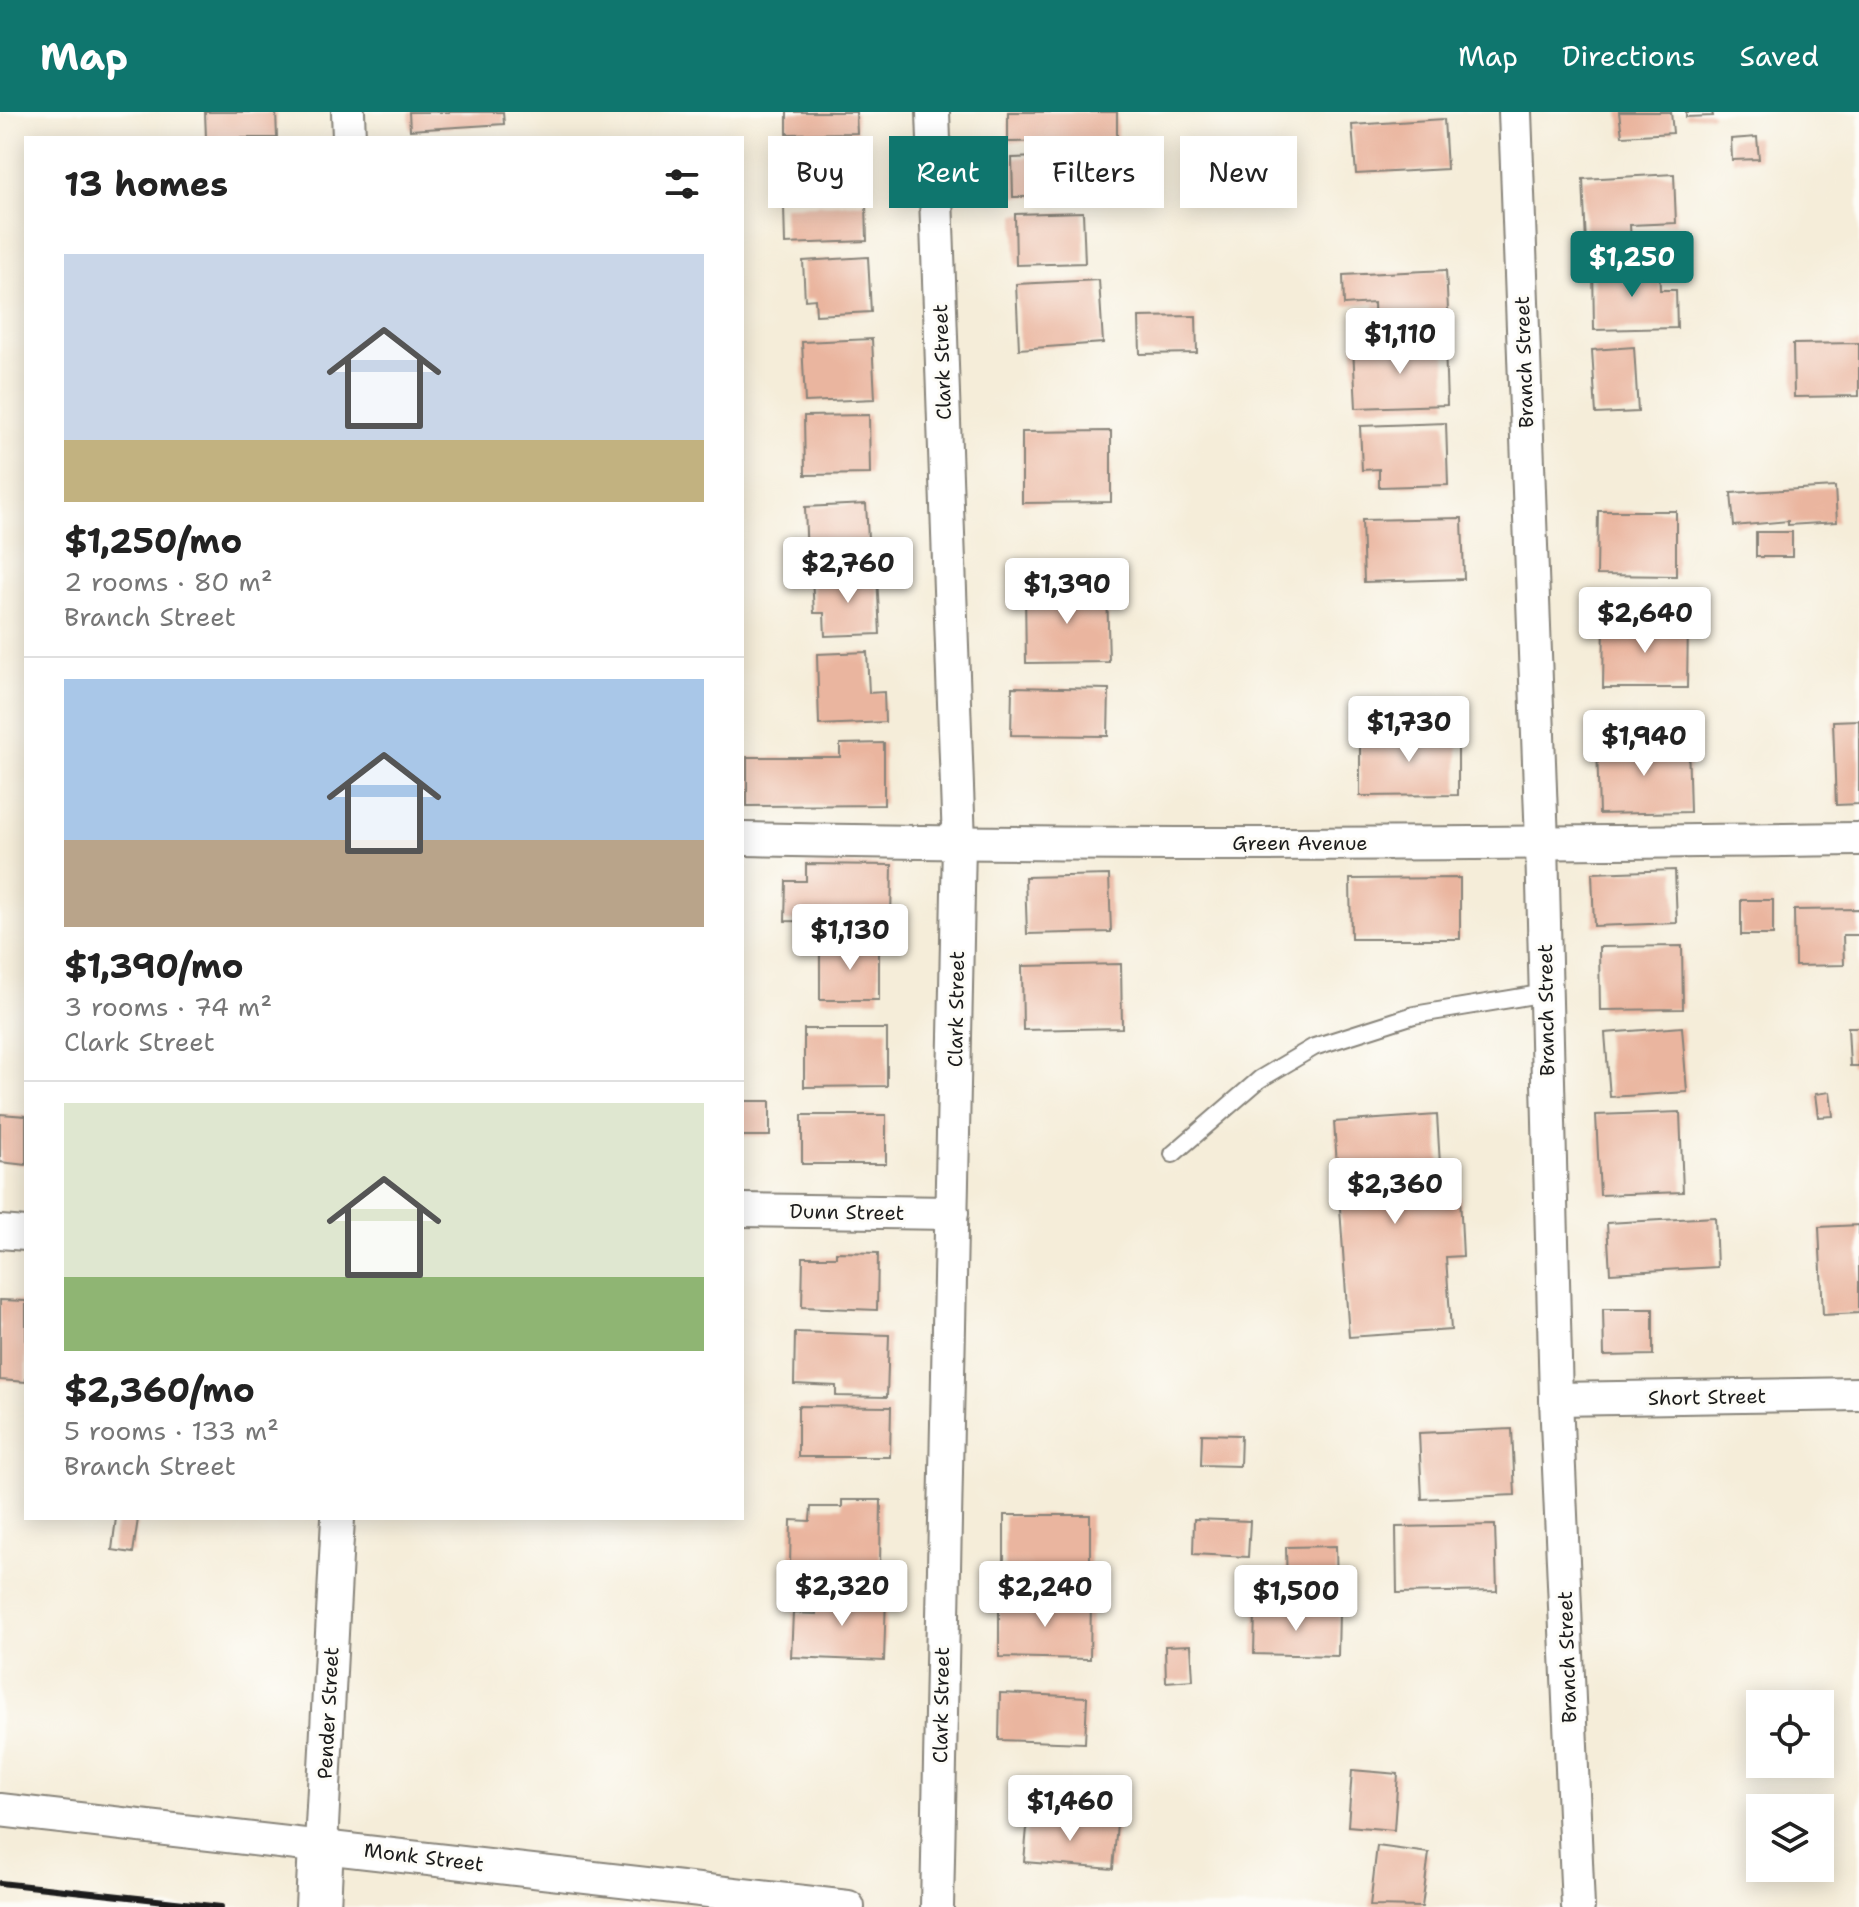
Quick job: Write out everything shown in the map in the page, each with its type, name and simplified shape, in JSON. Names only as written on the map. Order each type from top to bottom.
[{"type":"street","points":[[348,112],[349,136]]},
{"type":"street","name":"Clark Street","points":[[933,112],[959,843],[937,1907]]},
{"type":"street","name":"Branch Street","points":[[1515,112],[1542,843],[1556,1399],[1578,1907]]},
{"type":"street","name":"Green Avenue","points":[[744,839],[959,843],[1542,843],[1859,839]]},
{"type":"street","name":"Dunn Street","points":[[744,1210],[952,1213]]},
{"type":"street","points":[[0,1232],[24,1234]]},
{"type":"street","name":"Short Street","points":[[1556,1399],[1859,1394]]},
{"type":"street","name":"Pender Street","points":[[318,1907],[338,1520]]},
{"type":"street","name":"Monk Street","points":[[0,1810],[848,1907]]},
{"type":"lane","points":[[1173,1154],[1260,1079],[1314,1047],[1414,1015],[1546,993]]},
{"type":"building","points":[[205,112],[276,112],[277,136],[206,136]]},
{"type":"building","points":[[409,112],[503,112],[504,124],[410,130]]},
{"type":"building","points":[[787,112],[856,112],[857,133],[787,134]]},
{"type":"building","points":[[1008,112],[1117,112],[1117,136],[1024,136],[1024,142],[1008,142]]},
{"type":"building","points":[[1619,112],[1671,112],[1673,133],[1622,136]]},
{"type":"building","points":[[1686,112],[1712,112],[1713,116],[1686,117]]},
{"type":"building","points":[[1444,119],[1447,169],[1356,174],[1352,125]]},
{"type":"building","points":[[1757,137],[1759,159],[1732,160],[1731,139]]},
{"type":"building","points":[[1012,158],[1024,158],[1024,197],[1013,197]]},
{"type":"building","points":[[1674,174],[1676,223],[1630,225],[1631,242],[1586,244],[1583,179]]},
{"type":"building","points":[[784,208],[866,208],[867,241],[785,244]]},
{"type":"building","points":[[1083,212],[1085,263],[1016,265],[1015,214]]},
{"type":"building","points":[[868,257],[871,312],[816,315],[815,299],[805,300],[803,261]]},
{"type":"building","points":[[1659,264],[1660,290],[1676,290],[1677,328],[1594,330],[1593,266]]},
{"type":"building","points":[[1446,270],[1449,330],[1375,333],[1374,303],[1344,305],[1343,275]]},
{"type":"building","points":[[1099,280],[1103,343],[1019,349],[1016,284]]},
{"type":"building","points":[[1196,316],[1197,353],[1140,354],[1139,317]]},
{"type":"building","points":[[872,339],[875,399],[805,402],[802,342]]},
{"type":"building","points":[[1859,343],[1859,396],[1794,397],[1793,344]]},
{"type":"building","points":[[1445,344],[1447,405],[1356,408],[1353,347]]},
{"type":"building","points":[[1634,347],[1638,412],[1596,414],[1592,350]]},
{"type":"building","points":[[869,415],[870,474],[805,475],[804,416]]},
{"type":"building","points":[[1446,423],[1448,485],[1379,487],[1379,469],[1362,470],[1360,426]]},
{"type":"building","points":[[1111,431],[1111,502],[1022,503],[1022,432]]},
{"type":"building","points":[[1835,487],[1837,522],[1788,525],[1788,521],[1734,526],[1731,493]]},
{"type":"building","points":[[866,504],[869,556],[807,559],[805,507]]},
{"type":"building","points":[[1598,511],[1676,511],[1676,576],[1597,575]]},
{"type":"building","points":[[1462,518],[1464,579],[1364,582],[1362,520]]},
{"type":"building","points":[[1756,532],[1792,532],[1792,557],[1756,557]]},
{"type":"building","points":[[877,575],[880,634],[825,636],[824,613],[814,613],[812,578]]},
{"type":"building","points":[[1107,589],[1109,662],[1026,663],[1025,591]]},
{"type":"building","points":[[1604,621],[1688,622],[1687,688],[1603,688]]},
{"type":"building","points":[[867,652],[869,693],[884,692],[885,722],[819,725],[817,654]]},
{"type":"building","points":[[1012,687],[1109,689],[1108,736],[1011,735]]},
{"type":"building","points":[[1859,720],[1859,804],[1836,805],[1833,721]]},
{"type":"building","points":[[1458,732],[1458,795],[1360,796],[1360,733]]},
{"type":"building","points":[[1688,741],[1690,812],[1599,814],[1597,743]]},
{"type":"building","points":[[884,743],[884,805],[747,806],[747,757],[840,757],[840,744]]},
{"type":"building","points":[[806,864],[892,865],[891,923],[785,921],[786,881],[806,881]]},
{"type":"building","points":[[1675,870],[1677,923],[1594,926],[1592,873]]},
{"type":"building","points":[[1109,875],[1111,932],[1027,934],[1025,877]]},
{"type":"building","points":[[1460,878],[1460,939],[1351,939],[1350,879]]},
{"type":"building","points":[[1741,900],[1773,900],[1773,935],[1741,935]]},
{"type":"building","points":[[1859,909],[1859,935],[1843,935],[1844,965],[1795,966],[1794,910]]},
{"type":"building","points":[[820,944],[879,944],[879,1000],[820,1000]]},
{"type":"building","points":[[1682,946],[1683,1009],[1600,1010],[1599,947]]},
{"type":"building","points":[[1121,964],[1122,1028],[1023,1030],[1022,966]]},
{"type":"building","points":[[1682,1027],[1687,1092],[1610,1097],[1605,1033]]},
{"type":"building","points":[[1848,1027],[1859,1027],[1859,1066],[1850,1066]]},
{"type":"building","points":[[804,1029],[887,1029],[887,1086],[804,1087]]},
{"type":"building","points":[[1830,1092],[1833,1116],[1818,1117],[1815,1094]]},
{"type":"building","points":[[744,1101],[770,1101],[770,1136],[744,1136]]},
{"type":"building","points":[[1680,1112],[1683,1192],[1600,1195],[1596,1115]]},
{"type":"building","points":[[0,1114],[24,1116],[24,1165],[0,1162]]},
{"type":"building","points":[[802,1115],[886,1115],[886,1164],[802,1164]]},
{"type":"building","points":[[1437,1115],[1442,1197],[1460,1196],[1463,1256],[1446,1257],[1451,1330],[1349,1337],[1334,1122]]},
{"type":"building","points":[[1715,1217],[1717,1267],[1610,1273],[1607,1223]]},
{"type":"building","points":[[1859,1225],[1859,1313],[1823,1315],[1819,1227]]},
{"type":"building","points":[[836,1252],[878,1253],[877,1310],[802,1307],[803,1257],[836,1257]]},
{"type":"building","points":[[0,1300],[24,1301],[24,1382],[0,1380]]},
{"type":"building","points":[[1603,1309],[1653,1309],[1653,1355],[1604,1356]]},
{"type":"building","points":[[795,1332],[889,1335],[887,1397],[836,1396],[836,1386],[794,1384]]},
{"type":"building","points":[[798,1406],[891,1407],[890,1457],[798,1457]]},
{"type":"building","points":[[1512,1429],[1515,1495],[1422,1499],[1419,1433]]},
{"type":"building","points":[[1202,1434],[1241,1435],[1240,1466],[1201,1465]]},
{"type":"building","points":[[842,1500],[881,1500],[880,1566],[790,1565],[791,1520],[810,1521],[811,1507],[842,1507]]},
{"type":"building","points":[[1004,1515],[1090,1515],[1090,1579],[1004,1579]]},
{"type":"building","points":[[1194,1519],[1250,1521],[1248,1557],[1193,1554]]},
{"type":"building","points":[[116,1520],[138,1520],[133,1553],[112,1550]]},
{"type":"building","points":[[1495,1525],[1497,1591],[1397,1593],[1396,1527]]},
{"type":"building","points":[[1336,1546],[1337,1589],[1287,1589],[1286,1547]]},
{"type":"building","points":[[816,1593],[886,1595],[884,1661],[791,1657],[793,1613],[816,1614]]},
{"type":"building","points":[[999,1599],[1091,1600],[1090,1659],[999,1657]]},
{"type":"building","points":[[1255,1610],[1339,1612],[1338,1656],[1254,1654]]},
{"type":"building","points":[[1191,1645],[1193,1680],[1166,1682],[1165,1646]]},
{"type":"building","points":[[1000,1693],[1087,1697],[1085,1743],[999,1740]]},
{"type":"building","points":[[1352,1770],[1398,1774],[1394,1830],[1348,1826]]},
{"type":"building","points":[[1028,1816],[1117,1824],[1113,1869],[1024,1862]]},
{"type":"building","points":[[1377,1846],[1429,1853],[1422,1907],[1370,1906]]},
{"type":"railway","points":[[0,1883],[221,1907]]}]
